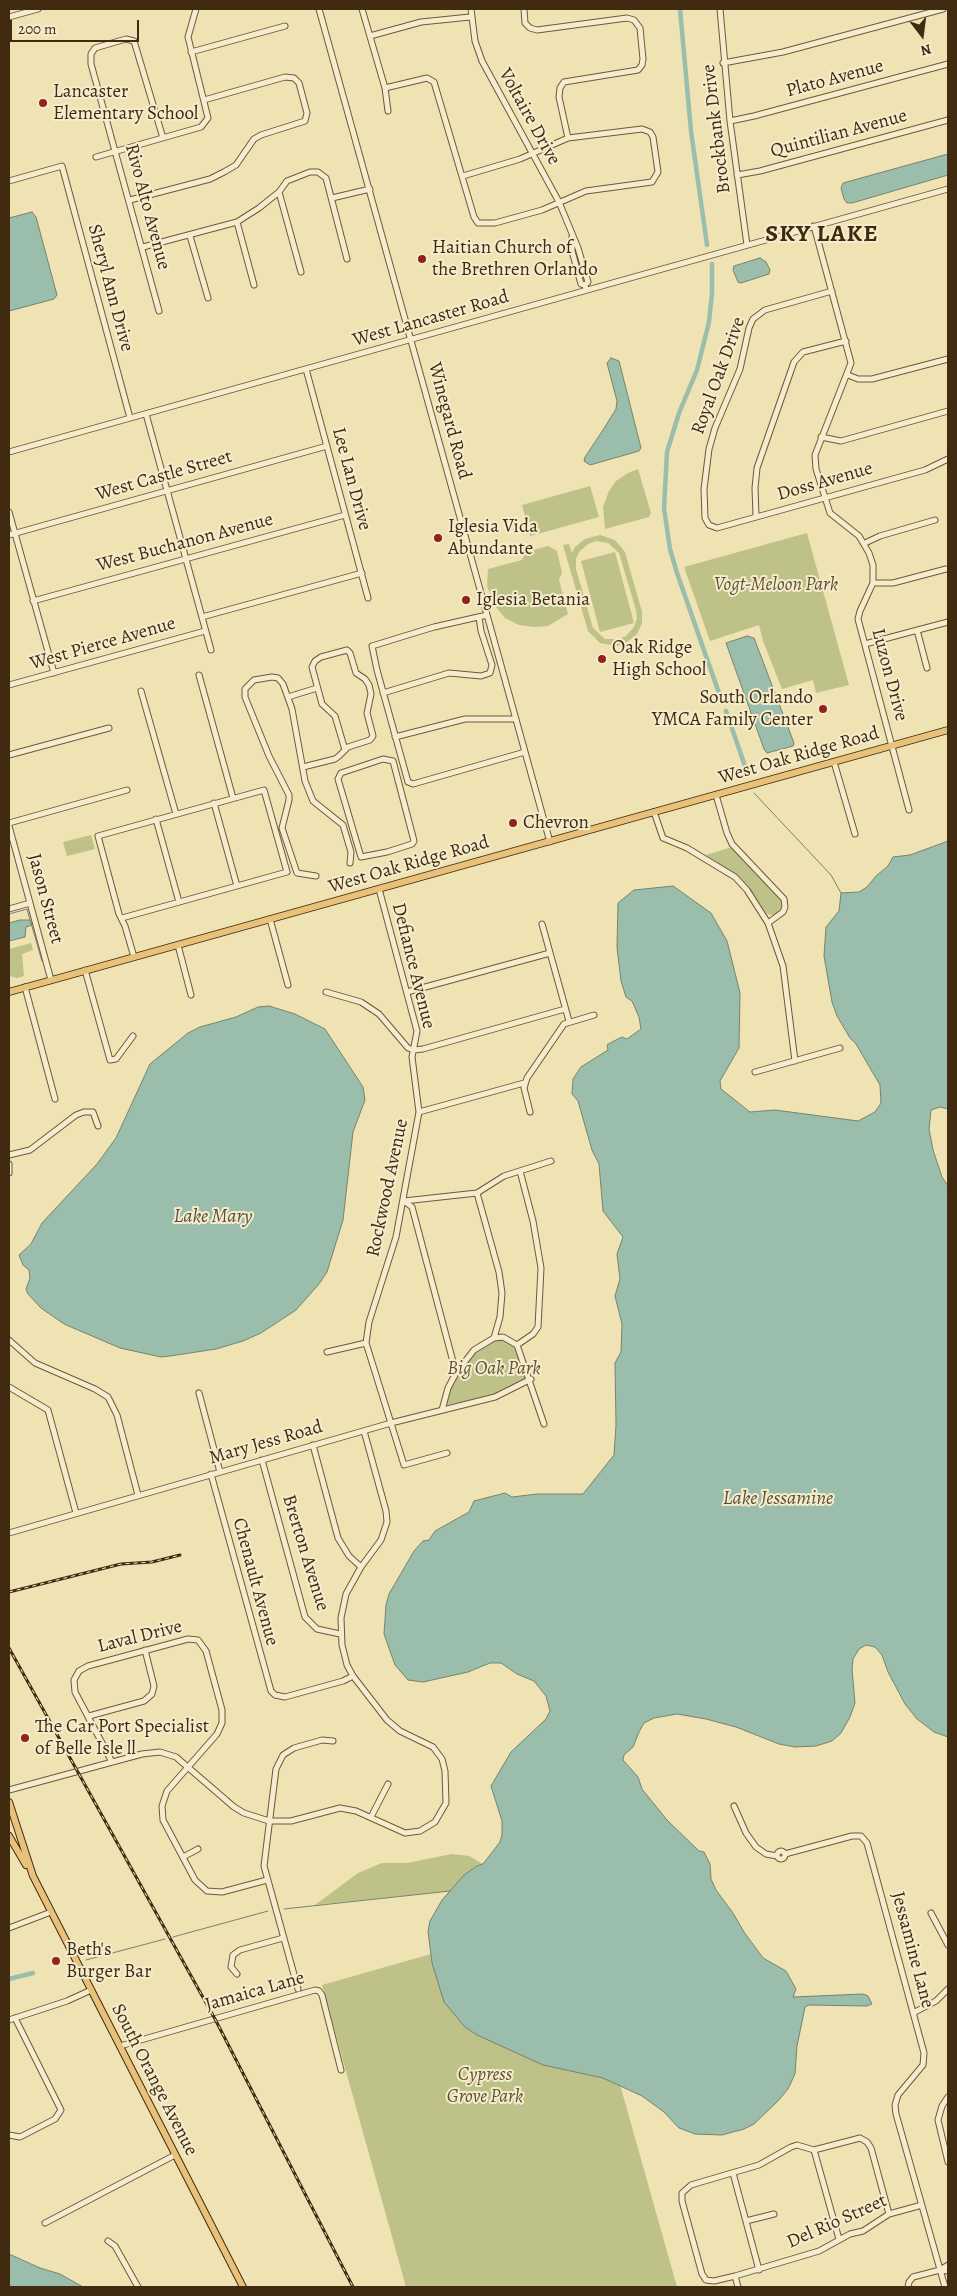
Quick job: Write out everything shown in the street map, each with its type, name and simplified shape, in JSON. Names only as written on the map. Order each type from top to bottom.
[{"type":"main road","name":"West Oak Ridge Road","points":[[9,992],[948,730]]},
{"type":"main road","name":"South Orange Avenue","points":[[9,1802],[33,1876],[243,2287]]},
{"type":"main road","points":[[9,1837],[33,1876]]},
{"type":"street","points":[[9,17],[38,9]]},
{"type":"street","points":[[96,157],[201,127],[208,118],[188,37],[196,9]]},
{"type":"street","name":"Winegard Road","points":[[320,9],[550,842]]},
{"type":"street","points":[[362,9],[385,88],[388,111]]},
{"type":"street","name":"Voltaire Drive","points":[[470,9],[470,17],[482,61],[559,202],[582,261],[588,282],[585,288]]},
{"type":"street","points":[[524,9],[525,23],[530,28],[537,30],[627,18],[634,20],[640,28],[642,65],[638,70],[564,82],[560,88],[559,97],[568,138]]},
{"type":"street","name":"Brockbank Drive","points":[[720,9],[723,63],[736,175],[747,245]]},
{"type":"street","points":[[723,63],[783,52],[943,9]]},
{"type":"street","points":[[370,36],[421,22],[470,17]]},
{"type":"street","points":[[191,52],[284,26]]},
{"type":"street","name":"Rivo Alto Avenue","points":[[159,311],[117,151],[91,64],[91,54],[95,48],[126,39],[134,41],[163,138]]},
{"type":"street","name":"Plato Avenue","points":[[730,121],[948,64]]},
{"type":"street","points":[[130,200],[210,178],[224,172],[236,164],[254,139],[261,134],[305,121],[306,113],[299,83],[294,78],[285,77],[204,100]]},
{"type":"street","points":[[385,88],[427,78],[434,82],[474,217],[478,223],[483,225],[542,210],[586,192],[652,182],[658,172],[654,137],[650,132],[642,129],[568,138],[533,154],[462,176]]},
{"type":"street","name":"Quintilian Avenue","points":[[736,175],[760,171],[948,120]]},
{"type":"street","name":"Sheryl Ann Drive","points":[[9,181],[62,166],[130,418]]},
{"type":"street","points":[[142,247],[190,236],[237,222],[254,212],[279,192],[287,181],[302,175],[318,172],[326,178],[348,259]]},
{"type":"street","points":[[332,198],[370,189]]},
{"type":"street","name":"West Lancaster Road","points":[[9,452],[411,340],[585,288],[948,189]]},
{"type":"street","points":[[279,192],[301,272]]},
{"type":"street","points":[[237,222],[254,285]]},
{"type":"street","points":[[814,226],[851,363],[848,375],[815,455],[816,469],[830,513],[865,543],[880,536],[935,520]]},
{"type":"street","points":[[190,236],[208,298]]},
{"type":"street","name":"Royal Oak Drive","points":[[709,525],[705,518],[704,489],[709,450],[715,428],[740,369],[749,328],[753,319],[765,310],[832,291]]},
{"type":"street","points":[[756,516],[755,488],[757,468],[794,362],[803,352],[846,341]]},
{"type":"street","points":[[848,375],[858,379],[872,379],[948,359]]},
{"type":"street","name":"Lee Lan Drive","points":[[306,369],[368,598]]},
{"type":"street","points":[[822,437],[841,440],[948,411]]},
{"type":"street","points":[[146,414],[210,650]]},
{"type":"street","name":"West Castle Street","points":[[12,534],[327,446]]},
{"type":"street","name":"Doss Avenue","points":[[709,525],[717,528],[924,470],[948,459]]},
{"type":"street","points":[[9,512],[12,534],[34,601],[54,673]]},
{"type":"street","name":"West Buchanon Avenue","points":[[34,601],[346,515]]},
{"type":"street","name":"Luzon Drive","points":[[865,543],[873,565],[873,583],[868,598],[860,610],[858,619],[909,810]]},
{"type":"street","points":[[873,583],[893,583],[946,569]]},
{"type":"street","name":"West Pierce Avenue","points":[[202,617],[362,573]]},
{"type":"street","points":[[487,615],[434,627],[372,646],[383,693],[408,782],[413,784],[525,752]]},
{"type":"street","points":[[383,693],[449,673],[481,676],[490,672],[492,665],[481,631],[479,617]]},
{"type":"street","points":[[865,644],[948,622]]},
{"type":"street","points":[[917,630],[927,668]]},
{"type":"street","name":"West Pierce Avenue","points":[[9,685],[205,631]]},
{"type":"street","points":[[302,767],[335,759],[345,750],[348,747],[370,740],[373,736],[367,713],[371,694],[369,685],[365,679],[356,673],[350,652],[347,650],[315,661],[312,667],[322,704],[335,716],[345,750]]},
{"type":"street","points":[[199,675],[233,798]]},
{"type":"street","points":[[316,876],[297,873],[282,828],[289,795],[262,739],[245,697],[245,689],[254,680],[265,677],[278,678],[283,684],[292,709],[302,767],[313,801],[343,825],[351,852],[350,863]]},
{"type":"street","points":[[288,697],[317,688]]},
{"type":"street","points":[[141,691],[176,814]]},
{"type":"street","points":[[396,737],[465,719],[516,719]]},
{"type":"street","points":[[9,755],[109,728]]},
{"type":"street","points":[[383,759],[393,761],[414,841],[408,846],[364,858],[359,855],[338,779],[341,773],[365,764],[383,759]]},
{"type":"street","points":[[834,762],[855,834]]},
{"type":"street","points":[[9,824],[127,790]]},
{"type":"street","points":[[122,918],[287,872],[264,790],[98,836],[122,918],[134,957]]},
{"type":"street","points":[[716,795],[727,834],[732,844],[784,899],[785,907],[783,912],[768,923]]},
{"type":"street","points":[[214,803],[237,886]]},
{"type":"street","points":[[654,812],[663,838],[687,848],[734,877],[747,890],[768,923],[783,966],[795,1061]]},
{"type":"street","points":[[156,820],[179,902]]},
{"type":"street","name":"Jason Street","points":[[9,824],[12,846],[51,980]]},
{"type":"street","name":"Defiance Avenue","points":[[379,889],[417,1031],[414,1050]]},
{"type":"street","points":[[9,909],[30,903]]},
{"type":"street","points":[[270,919],[288,986]]},
{"type":"street","points":[[542,924],[568,1021]]},
{"type":"street","points":[[178,945],[191,995]]},
{"type":"street","points":[[407,992],[550,953]]},
{"type":"street","points":[[85,970],[110,1060],[116,1059],[133,1036]]},
{"type":"street","points":[[25,987],[55,1099]]},
{"type":"street","points":[[326,992],[355,1000],[373,1010],[392,1027],[408,1048],[414,1050],[565,1009]]},
{"type":"street","points":[[419,1112],[524,1083],[564,1024],[568,1021],[594,1015]]},
{"type":"street","points":[[755,1072],[840,1048]]},
{"type":"street","name":"Rockwood Avenue","points":[[414,1050],[413,1066],[417,1085],[419,1112],[396,1237],[369,1322],[366,1343],[404,1465],[447,1453]]},
{"type":"street","points":[[524,1083],[530,1112]]},
{"type":"street","points":[[9,1155],[30,1150],[76,1115],[84,1112],[92,1112],[98,1126]]},
{"type":"street","points":[[404,1201],[477,1193],[504,1176],[551,1161]]},
{"type":"street","points":[[9,1164],[9,1173]]},
{"type":"street","points":[[517,1345],[533,1334],[538,1327],[540,1268],[533,1221],[520,1171]]},
{"type":"street","points":[[477,1193],[500,1272],[502,1293],[500,1318],[494,1338]]},
{"type":"street","points":[[404,1201],[412,1207],[456,1373]]},
{"type":"street","points":[[442,1410],[448,1388],[456,1373],[474,1350],[494,1338],[509,1339],[517,1345],[531,1379],[544,1424]]},
{"type":"street","points":[[9,1340],[35,1362],[108,1397],[117,1415],[138,1495]]},
{"type":"street","points":[[327,1352],[366,1343]]},
{"type":"street","name":"Mary Jess Road","points":[[9,1533],[390,1423],[495,1397],[531,1379]]},
{"type":"street","points":[[9,1387],[48,1410],[76,1513]]},
{"type":"street","points":[[199,1393],[220,1472]]},
{"type":"street","points":[[9,1790],[142,1754],[160,1752],[176,1757],[234,1807],[244,1813],[269,1821],[291,1821],[340,1808],[356,1811],[390,1828],[405,1833],[420,1831],[428,1827],[439,1817],[446,1803],[445,1772],[438,1753],[425,1742],[393,1726],[353,1676],[344,1655],[340,1634],[346,1594],[361,1566],[381,1540],[387,1522],[386,1511],[364,1431]]},
{"type":"street","points":[[313,1445],[338,1538],[349,1556],[361,1566]]},
{"type":"street","name":"Brerton Avenue","points":[[262,1460],[305,1616],[317,1629],[340,1634]]},
{"type":"street","name":"Chenault Avenue","points":[[211,1474],[268,1687],[275,1695],[286,1697],[343,1681],[353,1676]]},
{"type":"street","name":"Laval Drive","points":[[112,1762],[74,1687],[74,1680],[79,1671],[88,1666],[188,1639],[198,1640],[204,1646],[223,1718],[217,1734],[188,1767]]},
{"type":"street","points":[[88,1716],[144,1701],[152,1694],[153,1681],[145,1650]]},
{"type":"street","points":[[298,1990],[267,1880],[264,1857],[276,1769],[283,1756],[302,1745],[322,1740],[333,1741]]},
{"type":"street","points":[[188,1767],[167,1791],[162,1806],[163,1820],[196,1880],[207,1891],[222,1892],[267,1880]]},
{"type":"street","points":[[371,1817],[388,1784]]},
{"type":"street","name":"Jessamine Lane","points":[[734,1806],[746,1833],[756,1847],[766,1854],[777,1856],[780,1851],[785,1854],[852,1836],[861,1836],[867,1843],[924,2060],[917,2074],[904,2087],[895,2105],[945,2287]]},
{"type":"street","points":[[9,1837],[19,1834]]},
{"type":"street","points":[[183,1857],[198,1849]]},
{"type":"street","points":[[9,1928],[51,1912]]},
{"type":"street","points":[[931,1913],[948,1945]]},
{"type":"street","points":[[237,1974],[231,1967],[233,1955],[240,1950],[283,1938]]},
{"type":"street","points":[[913,2013],[936,2001],[948,1989]]},
{"type":"street","points":[[9,2020],[67,2001],[91,1990]]},
{"type":"street","name":"Jamaica Lane","points":[[120,2046],[315,1990],[319,1991],[322,1995],[342,2070]]},
{"type":"street","points":[[9,2135],[15,2138],[20,2137],[55,2119],[61,2110],[15,2018]]},
{"type":"street","points":[[948,2097],[942,2106],[938,2120],[948,2162]]},
{"type":"street","points":[[759,2270],[733,2173],[760,2165],[791,2146],[797,2145],[814,2150],[860,2138],[867,2142],[871,2148],[889,2214]]},
{"type":"street","points":[[814,2150],[839,2239]]},
{"type":"street","points":[[45,2223],[175,2154]]},
{"type":"street","name":"Del Rio Street","points":[[733,2173],[691,2185],[682,2193],[682,2201],[702,2274],[706,2280],[759,2270],[820,2251],[839,2239],[863,2231],[889,2214],[922,2205]]},
{"type":"street","points":[[746,2221],[774,2214]]},
{"type":"street","points":[[108,2241],[115,2246],[138,2287]]},
{"type":"street","points":[[908,2287],[913,2276],[940,2270],[948,2265]]},
{"type":"street","points":[[940,2270],[948,2271]]},
{"type":"street","points":[[735,2276],[738,2287]]},
{"type":"green space","points":[[638,469],[651,513],[649,517],[605,529],[603,507],[609,491],[616,481]]},
{"type":"green space","points":[[590,486],[599,517],[530,536],[522,505]]},
{"type":"green space","name":"Vogt-Meloon Park","points":[[807,533],[849,685],[816,693],[813,680],[782,689],[763,641],[759,625],[710,641],[684,567]]},
{"type":"green space","points":[[600,535],[615,540],[625,552],[642,612],[642,623],[637,634],[626,643],[617,646],[600,643],[588,631],[563,545],[569,544],[572,553],[575,547],[585,539]],"holes":[[[596,541],[608,543],[619,553],[637,618],[634,627],[626,636],[619,639],[605,639],[593,628],[576,569],[576,559],[579,552],[588,544]]]},
{"type":"green space","points":[[548,546],[557,551],[562,573],[559,580],[568,614],[548,626],[533,627],[519,625],[505,618],[495,606],[487,586],[488,569],[522,560],[526,552]]},
{"type":"green space","points":[[615,552],[634,623],[600,632],[581,561]]},
{"type":"green space","points":[[91,835],[95,849],[67,856],[63,842]]},
{"type":"green space","points":[[732,847],[782,902],[781,909],[775,916],[767,914],[748,887],[735,875],[706,855]]},
{"type":"green space","points":[[31,943],[33,950],[22,954],[24,976],[17,978],[9,976],[9,949]]},
{"type":"green space","name":"Big Oak Park","points":[[494,1340],[504,1340],[514,1346],[526,1376],[524,1379],[500,1394],[446,1405],[452,1385],[461,1370],[477,1352]]},
{"type":"green space","points":[[452,1854],[469,1856],[483,1864],[464,1875],[450,1891],[315,1905],[358,1873],[382,1863],[407,1863]]},
{"type":"green space","name":"Cypress Grove Park","points":[[572,1914],[677,2287],[406,2287],[322,1985]]},
{"type":"water","points":[[948,154],[948,175],[852,203],[847,203],[844,199],[841,188],[843,183]]},
{"type":"water","points":[[32,212],[36,217],[57,295],[54,299],[9,311],[9,218]]},
{"type":"water","points":[[760,258],[766,262],[770,270],[769,274],[741,283],[738,282],[733,270],[734,266]]},
{"type":"water","points":[[611,358],[619,361],[641,448],[639,451],[590,465],[584,461],[585,457],[616,409],[617,401],[607,363]]},
{"type":"water","points":[[747,636],[754,638],[794,743],[793,746],[767,753],[764,749],[726,643]]},
{"type":"water","name":"Lake Jessamine","points":[[948,841],[948,1109],[940,1107],[931,1110],[929,1129],[933,1150],[942,1177],[948,1186],[948,1737],[934,1732],[917,1719],[905,1704],[888,1672],[882,1655],[875,1647],[866,1645],[859,1649],[853,1659],[855,1703],[841,1733],[832,1741],[816,1746],[795,1747],[779,1744],[736,1727],[677,1714],[654,1718],[644,1723],[633,1747],[624,1755],[623,1760],[638,1777],[642,1789],[667,1820],[699,1851],[704,1852],[710,1864],[711,1879],[716,1890],[763,1958],[786,1971],[796,1989],[793,1997],[863,1994],[868,1996],[872,2004],[867,2006],[809,2005],[805,2007],[797,2046],[795,2074],[788,2089],[778,2101],[754,2124],[744,2129],[722,2135],[695,2134],[679,2128],[664,2112],[642,2096],[603,2078],[543,2065],[477,2035],[465,2027],[444,2002],[432,1963],[428,1931],[430,1921],[442,1900],[464,1875],[483,1864],[500,1842],[502,1821],[491,1786],[511,1752],[546,1719],[550,1711],[546,1696],[534,1681],[517,1674],[501,1663],[490,1663],[468,1672],[423,1682],[408,1680],[395,1665],[384,1634],[386,1605],[389,1594],[414,1551],[423,1541],[429,1540],[435,1531],[469,1512],[474,1501],[505,1493],[512,1497],[537,1494],[583,1494],[614,1455],[616,1425],[615,1363],[621,1352],[622,1324],[615,1296],[620,1279],[617,1254],[623,1237],[603,1211],[599,1164],[592,1150],[578,1101],[572,1094],[573,1079],[581,1067],[608,1050],[607,1045],[622,1037],[627,1039],[641,1029],[639,1017],[632,1001],[626,997],[621,981],[617,947],[618,903],[634,890],[673,886],[711,913],[727,941],[740,993],[739,1048],[720,1081],[721,1089],[750,1112],[775,1110],[858,1121],[875,1112],[881,1103],[880,1085],[837,1016],[832,1002],[824,956],[826,927],[839,911],[841,893],[859,892],[867,887],[888,866],[893,857],[910,855]]},
{"type":"water","points":[[30,920],[32,925],[26,927],[25,937],[9,941],[9,923]]},
{"type":"water","name":"Lake Mary","points":[[269,1006],[295,1014],[325,1029],[363,1087],[365,1100],[353,1132],[343,1220],[327,1272],[319,1284],[296,1310],[261,1333],[243,1341],[216,1349],[161,1357],[120,1348],[64,1324],[41,1308],[28,1294],[26,1289],[30,1278],[29,1270],[23,1265],[19,1255],[31,1244],[42,1223],[97,1164],[116,1138],[150,1064],[188,1033],[200,1027],[236,1017],[258,1007]]},
{"type":"water","points":[[9,2254],[40,2268],[60,2274],[83,2287],[9,2287]]},
{"type":"waterway","points":[[680,9],[691,131],[707,245]]},
{"type":"waterway","points":[[712,264],[709,322],[697,370],[679,413],[667,452],[664,508],[670,549],[677,573],[721,699]]},
{"type":"waterway","points":[[726,711],[746,769]]},
{"type":"waterway","points":[[754,793],[831,875],[841,893]]},
{"type":"waterway","points":[[9,914],[27,909],[30,920]]},
{"type":"waterway","points":[[31,923],[42,961]]},
{"type":"waterway","points":[[284,1909],[450,1891]]},
{"type":"waterway","points":[[173,1937],[268,1911]]},
{"type":"waterway","points":[[86,1960],[165,1939]]},
{"type":"waterway","points":[[9,1979],[33,1973]]},
{"type":"railway","points":[[9,1592],[121,1564],[152,1562],[180,1555]]},
{"type":"railway","points":[[9,1648],[215,2019],[353,2287]]},
{"type":"place","name":"Lancaster Elementary School","points":[[43,103]]},
{"type":"place","name":"Haitian Church of the Brethren Orlando","points":[[422,259]]},
{"type":"place","name":"Iglesia Vida Abundante","points":[[438,538]]},
{"type":"place","name":"Iglesia Betania","points":[[466,600]]},
{"type":"place","name":"Oak Ridge High School","points":[[602,659]]},
{"type":"place","name":"South Orlando YMCA Family Center","points":[[823,709]]},
{"type":"place","name":"Chevron","points":[[513,823]]},
{"type":"place","name":"The Car Port Specialist of Belle Isle ll","points":[[25,1738]]},
{"type":"place","name":"Beth's Burger Bar","points":[[56,1961]]},
{"type":"district","name":"SKY LAKE","points":[[822,235]]}]
